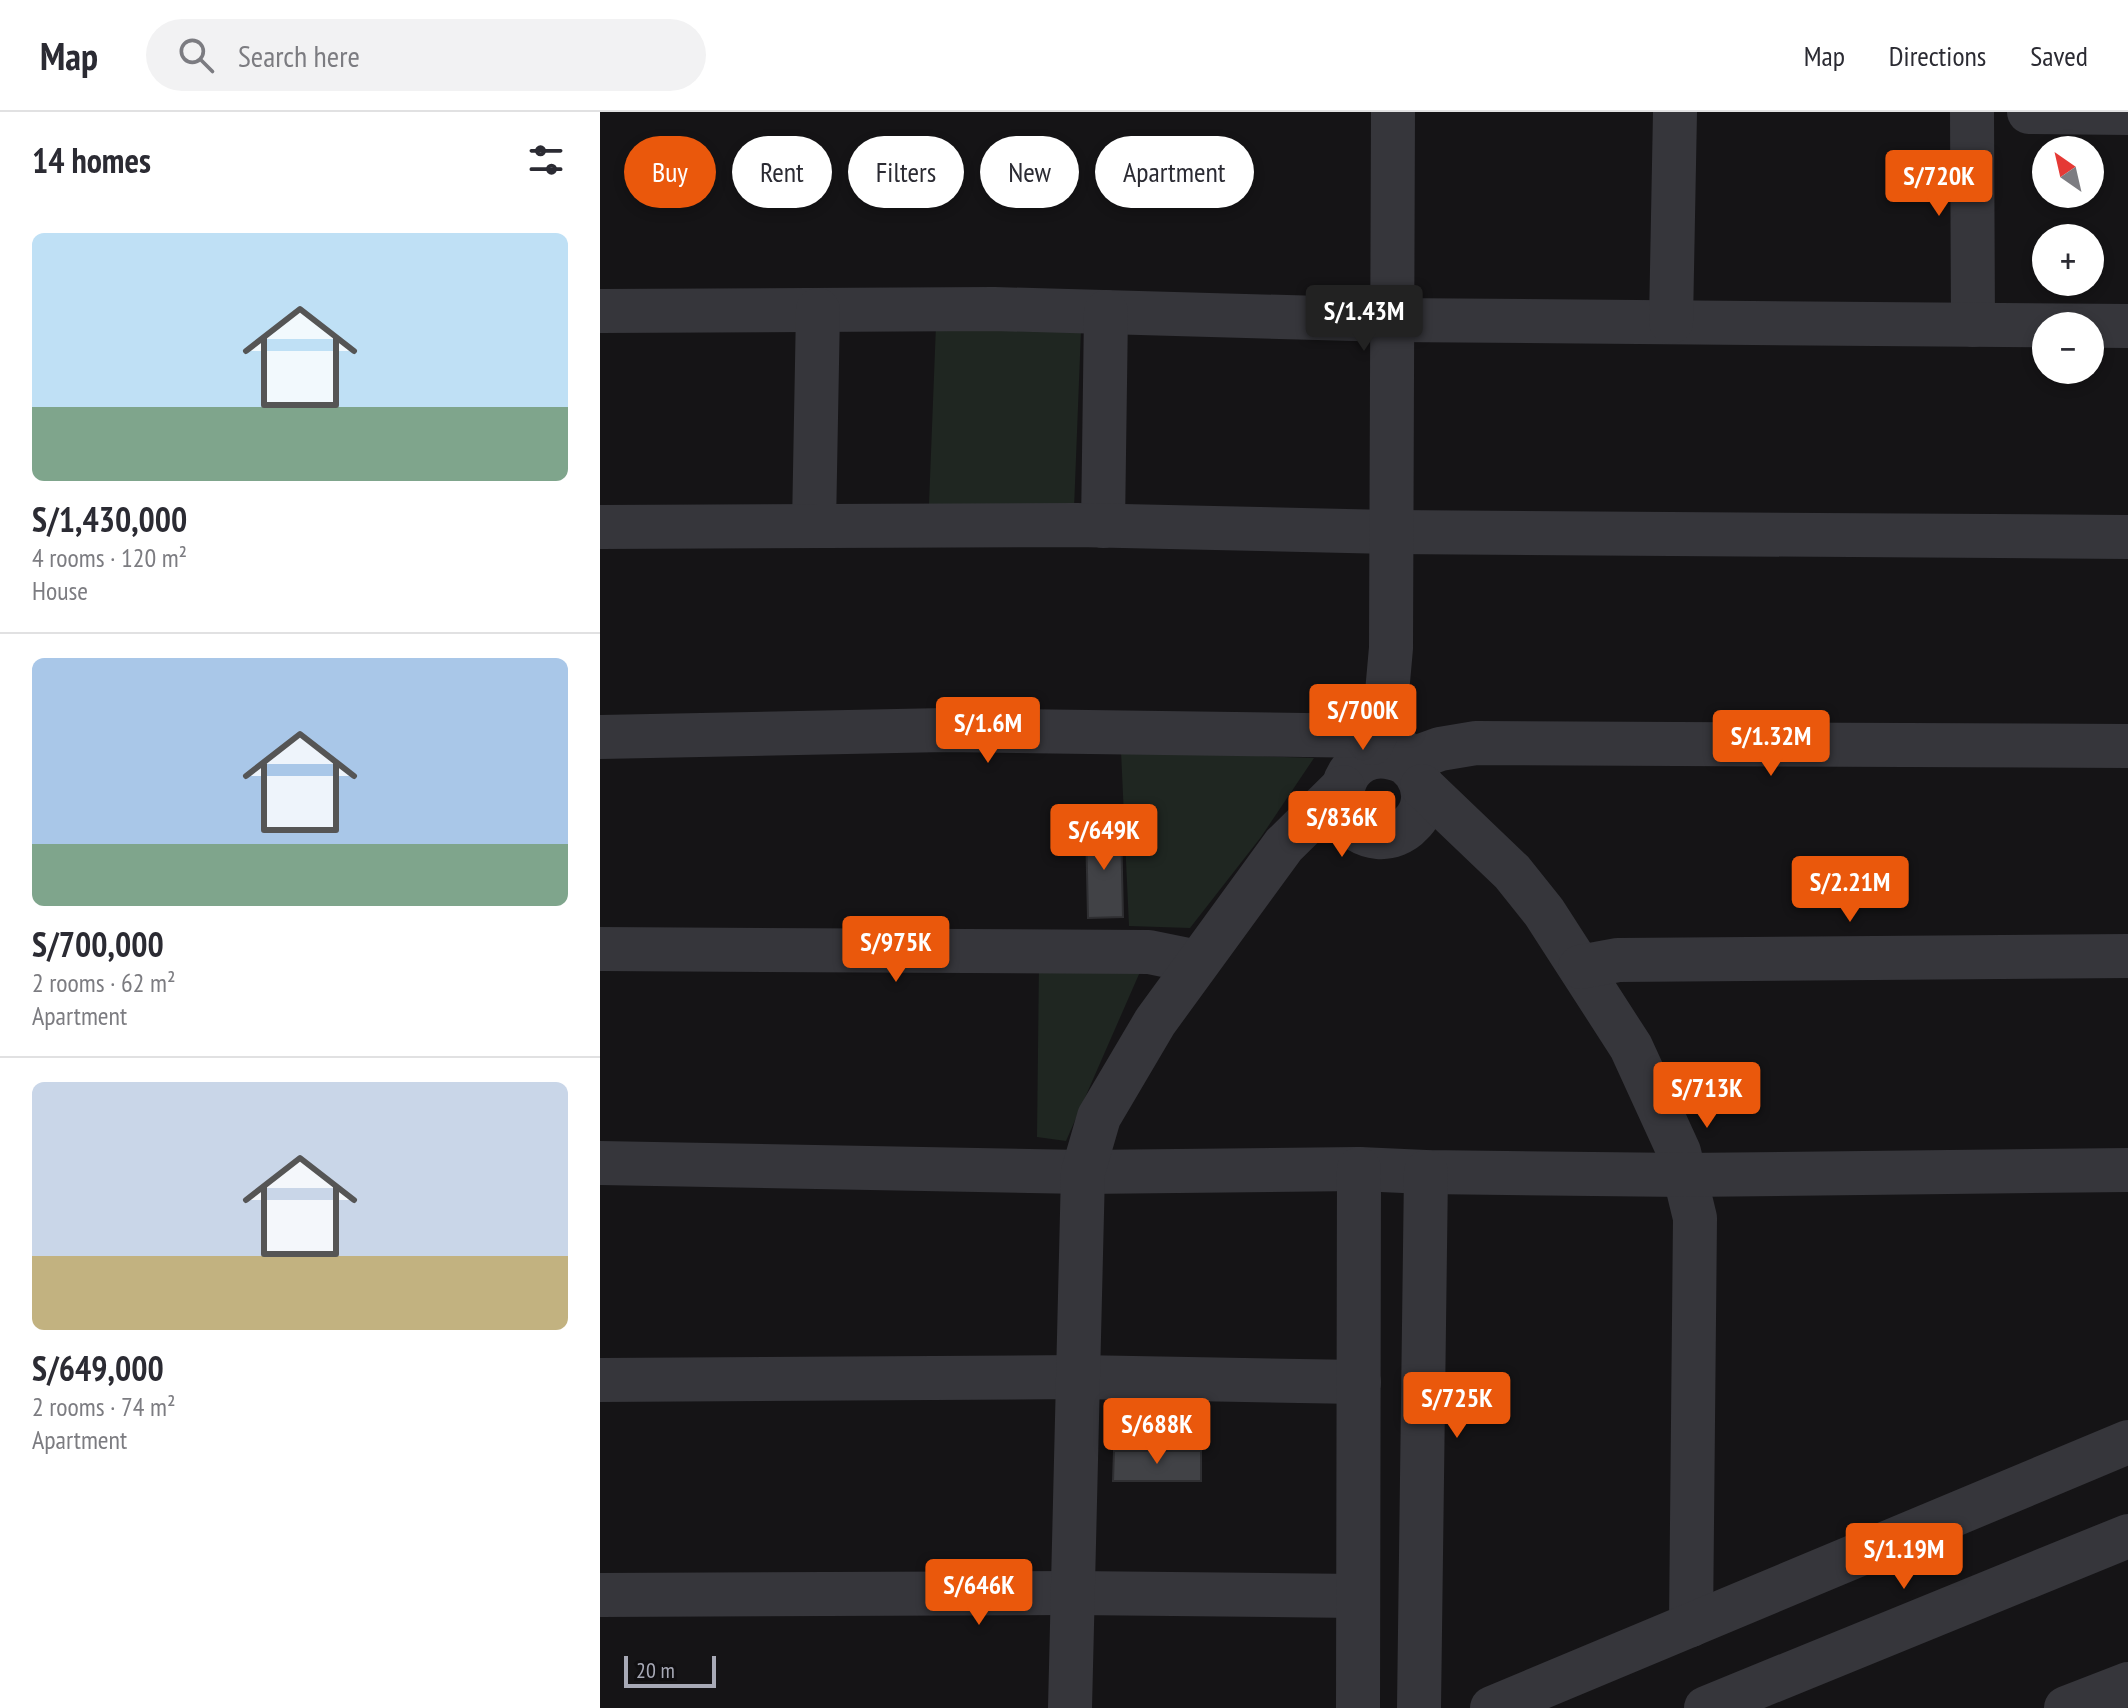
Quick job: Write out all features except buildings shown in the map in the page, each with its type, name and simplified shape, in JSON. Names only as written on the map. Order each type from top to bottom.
[{"type":"street","points":[[1070,1708],[1083,1172],[1099,1117],[1155,1022],[1284,845],[1382,758],[1391,648],[1393,112]]},
{"type":"street","points":[[1671,322],[1675,112]]},
{"type":"street","points":[[1972,112],[1973,325]]},
{"type":"street","points":[[2029,112],[2128,113]]},
{"type":"street","points":[[600,311],[994,309],[1392,320],[2128,326]]},
{"type":"street","points":[[814,526],[818,310]]},
{"type":"street","points":[[1103,526],[1106,312]]},
{"type":"street","points":[[600,527],[1103,526],[1391,532],[2128,537]]},
{"type":"street","points":[[600,737],[945,730],[1382,758],[1476,743],[2128,746]]},
{"type":"street","points":[[1382,758],[1512,872],[1544,912],[1631,1047],[1679,1152],[1695,1218],[1691,1625]]},
{"type":"street","points":[[600,949],[1149,952],[1198,962]]},
{"type":"street","points":[[1580,967],[1618,960],[2128,956]]},
{"type":"street","points":[[600,1163],[1083,1172],[1359,1169],[1685,1175],[2128,1170]]},
{"type":"street","points":[[1358,1708],[1359,1169]]},
{"type":"street","points":[[1419,1708],[1426,1172]]},
{"type":"street","points":[[600,1380],[1078,1377],[1359,1382]]},
{"type":"street","points":[[1492,1708],[2128,1442]]},
{"type":"street","points":[[1706,1708],[2128,1536]]},
{"type":"street","points":[[600,1595],[1073,1593],[1358,1596]]},
{"type":"shaded area","points":[[936,325],[1081,330],[1074,509],[929,504]]},
{"type":"shaded area","points":[[1121,751],[1314,758],[1261,837],[1190,928],[1129,926]]},
{"type":"shaded area","points":[[1039,963],[1143,965],[1066,1141],[1037,1137]]}]
